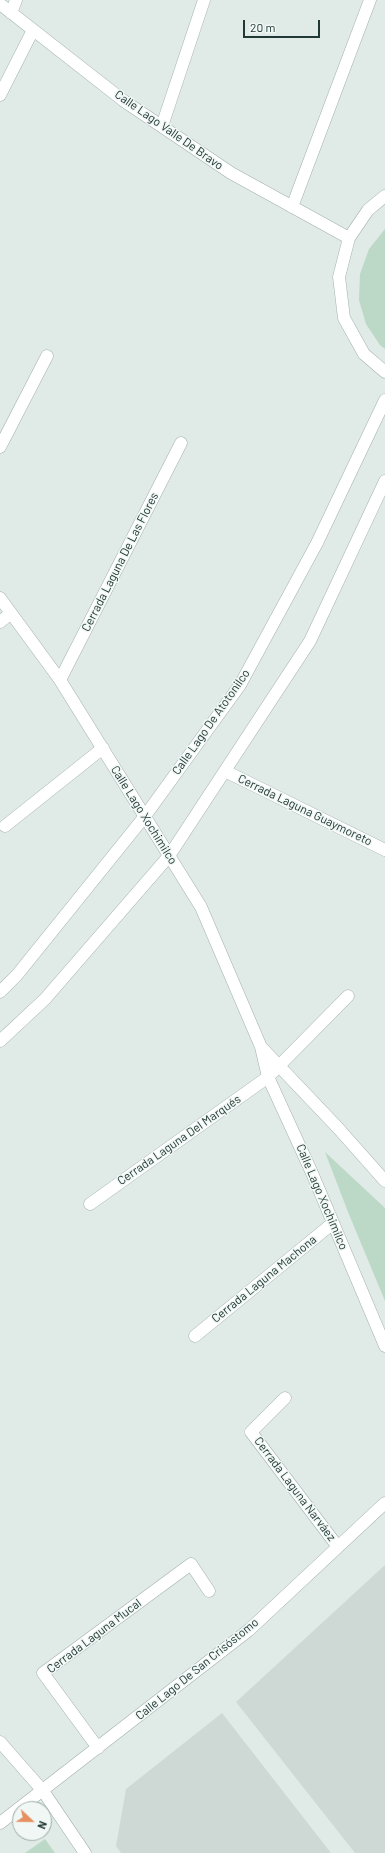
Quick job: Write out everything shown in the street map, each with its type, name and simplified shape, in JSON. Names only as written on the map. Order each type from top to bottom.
[{"type":"street","points":[[11,13],[16,0]]},
{"type":"street","points":[[162,126],[204,0]]},
{"type":"street","points":[[292,207],[370,0]]},
{"type":"street","name":"Calle Lago Valle De Bravo","points":[[0,4],[124,101],[231,173],[349,238]]},
{"type":"street","points":[[0,95],[33,30]]},
{"type":"street","points":[[385,196],[368,210],[349,238],[339,277],[344,318],[364,354],[385,372]]},
{"type":"street","points":[[0,448],[47,356]]},
{"type":"street","name":"Calle Lago De Atotonilco","points":[[0,992],[17,975],[145,816],[240,685],[317,542],[385,400]]},
{"type":"street","name":"Cerrada Laguna De Las Flores","points":[[60,680],[181,443]]},
{"type":"street","points":[[0,1041],[45,999],[170,856],[310,640],[385,481]]},
{"type":"street","name":"Calle Lago Xochimilco","points":[[0,598],[60,680],[201,907],[262,1047],[268,1077],[333,1223],[385,1346]]},
{"type":"street","points":[[0,622],[11,613]]},
{"type":"street","points":[[5,826],[103,748]]},
{"type":"street","name":"Cerrada Laguna Guaymoreto","points":[[225,771],[385,850]]},
{"type":"street","name":"Cerrada Laguna Del Marqués","points":[[90,1204],[268,1077],[348,996]]},
{"type":"street","name":"Calle Lago Xochimilco","points":[[262,1047],[385,1181]]},
{"type":"street","name":"Cerrada Laguna Machona","points":[[194,1336],[333,1223]]},
{"type":"street","name":"Cerrada Laguna Narváez","points":[[285,1398],[251,1432],[338,1546]]},
{"type":"street","name":"Calle Lago De San Crisóstomo","points":[[0,1823],[249,1630],[385,1503]]},
{"type":"street","name":"Cerrada Laguna Mucal","points":[[98,1748],[43,1673],[191,1564],[209,1591]]},
{"type":"street","points":[[0,1742],[43,1791],[85,1853]]},
{"type":"shaded area","points":[[385,1565],[385,1853],[355,1853],[236,1702]]},
{"type":"shaded area","points":[[222,1713],[331,1853],[121,1853],[116,1846],[126,1789]]},
{"type":"green space","points":[[385,229],[385,349],[380,345],[366,324],[359,300],[360,274],[369,249]]},
{"type":"green space","points":[[325,1152],[385,1208],[385,1301],[348,1212]]},
{"type":"green space","points":[[42,1841],[46,1841],[55,1853],[25,1853]]}]
